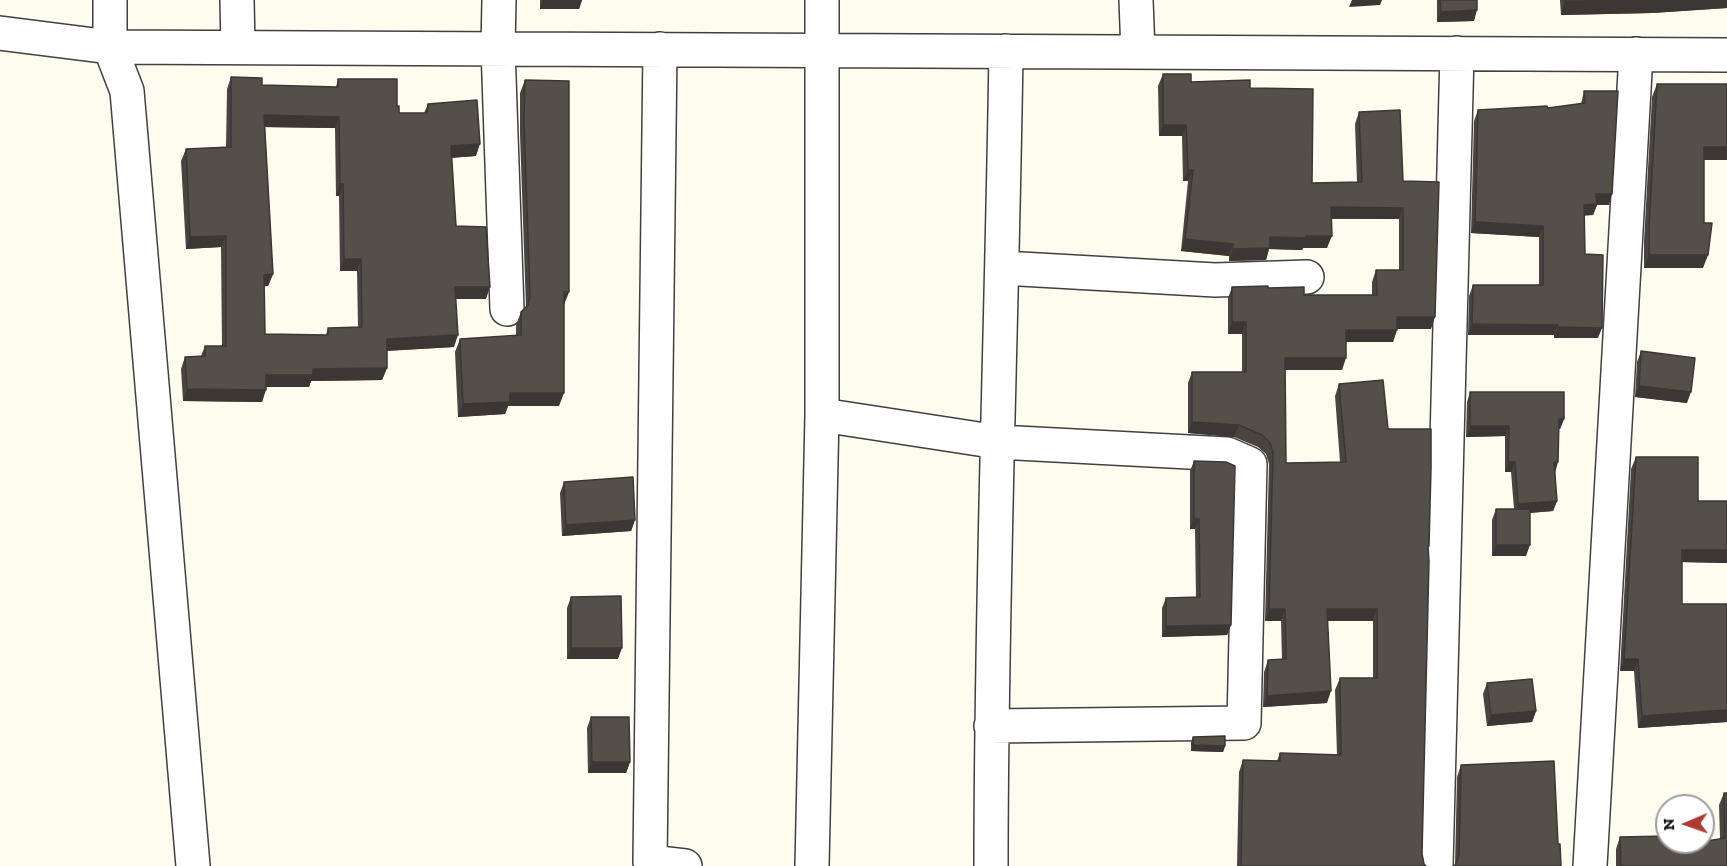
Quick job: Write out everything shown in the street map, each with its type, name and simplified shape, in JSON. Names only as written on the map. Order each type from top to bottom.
[{"type":"street","points":[[110,0],[110,47],[127,91],[193,866]]},
{"type":"street","points":[[237,0],[238,47]]},
{"type":"street","points":[[499,0],[498,48],[507,309]]},
{"type":"street","points":[[812,866],[822,415],[822,0]]},
{"type":"street","points":[[1136,0],[1138,52]]},
{"type":"street","points":[[0,33],[110,47],[1727,55]]},
{"type":"street","points":[[660,50],[650,862],[685,866]]},
{"type":"street","points":[[991,866],[991,726],[1003,268],[1006,51]]},
{"type":"street","points":[[1436,866],[1457,53]]},
{"type":"street","points":[[1590,866],[1636,54]]},
{"type":"street","points":[[1003,268],[1215,280],[1307,277]]},
{"type":"street","points":[[822,415],[998,442],[1227,454],[1250,464],[1244,723],[991,726]]},
{"type":"building","points":[[1440,0],[1477,0],[1477,10],[1441,12]]},
{"type":"building","points":[[1565,0],[1660,0],[1565,2]]},
{"type":"building","points":[[1163,74],[1191,74],[1191,82],[1250,80],[1250,88],[1313,89],[1312,183],[1362,182],[1359,112],[1400,110],[1403,181],[1439,182],[1435,317],[1397,317],[1397,330],[1346,330],[1346,358],[1285,358],[1286,463],[1346,462],[1339,384],[1383,380],[1388,429],[1431,429],[1422,854],[1426,866],[1241,866],[1243,760],[1280,761],[1280,753],[1341,755],[1340,678],[1377,678],[1377,609],[1327,609],[1331,691],[1267,696],[1268,660],[1286,659],[1285,609],[1269,609],[1273,452],[1270,443],[1262,435],[1239,425],[1192,422],[1192,372],[1246,372],[1246,322],[1232,322],[1232,287],[1304,287],[1304,295],[1377,295],[1376,270],[1403,270],[1403,208],[1331,207],[1332,236],[1270,237],[1270,248],[1233,249],[1233,244],[1185,239],[1193,170],[1188,170],[1186,125],[1163,125]]},
{"type":"building","points":[[231,77],[262,78],[262,85],[338,87],[338,79],[397,79],[399,113],[427,113],[428,104],[477,100],[480,144],[451,146],[456,226],[486,227],[490,287],[455,287],[458,335],[387,339],[387,368],[313,369],[313,375],[266,375],[266,390],[187,389],[185,357],[205,356],[205,346],[226,346],[226,236],[190,237],[186,149],[231,147]],"holes":[[[264,115],[339,117],[344,259],[361,259],[362,327],[328,328],[328,335],[265,334],[264,275],[273,274]]]},
{"type":"building","points":[[525,80],[569,81],[569,292],[564,292],[564,393],[510,393],[510,402],[463,404],[460,339],[521,335],[521,312],[528,305],[530,296],[524,121]]},
{"type":"building","points":[[1657,84],[1727,84],[1727,147],[1704,147],[1704,223],[1712,223],[1708,255],[1649,255]]},
{"type":"building","points":[[1584,91],[1618,91],[1612,194],[1596,194],[1597,204],[1584,205],[1585,254],[1603,255],[1602,328],[1472,324],[1473,285],[1543,285],[1543,226],[1475,222],[1478,110],[1547,106],[1548,108],[1585,103]]},
{"type":"building","points":[[1641,351],[1695,358],[1691,392],[1639,386]]},
{"type":"building","points":[[1470,392],[1564,392],[1564,419],[1559,419],[1558,462],[1554,462],[1557,501],[1518,504],[1515,462],[1508,462],[1509,426],[1470,426]]},
{"type":"building","points":[[1636,457],[1698,457],[1698,501],[1727,501],[1727,550],[1682,550],[1682,604],[1727,604],[1727,710],[1642,716],[1638,659],[1624,659]]},
{"type":"building","points":[[1194,461],[1226,462],[1235,466],[1231,625],[1166,626],[1166,598],[1200,597],[1199,519],[1194,519]]},
{"type":"building","points":[[633,477],[635,520],[566,525],[564,482]]},
{"type":"building","points":[[1496,509],[1530,509],[1530,545],[1496,545]]},
{"type":"building","points":[[621,596],[622,648],[571,648],[571,597]]},
{"type":"building","points":[[1532,679],[1536,711],[1491,715],[1487,683]]},
{"type":"building","points":[[591,717],[629,717],[630,762],[592,762]]},
{"type":"building","points":[[1225,736],[1225,746],[1193,745],[1193,737]]},
{"type":"building","points":[[1554,761],[1561,866],[1454,866],[1459,855],[1461,765]]},
{"type":"building","points":[[1724,793],[1727,793],[1727,866],[1621,866],[1620,837],[1655,836],[1655,854],[1715,854],[1715,840],[1725,838]]}]
